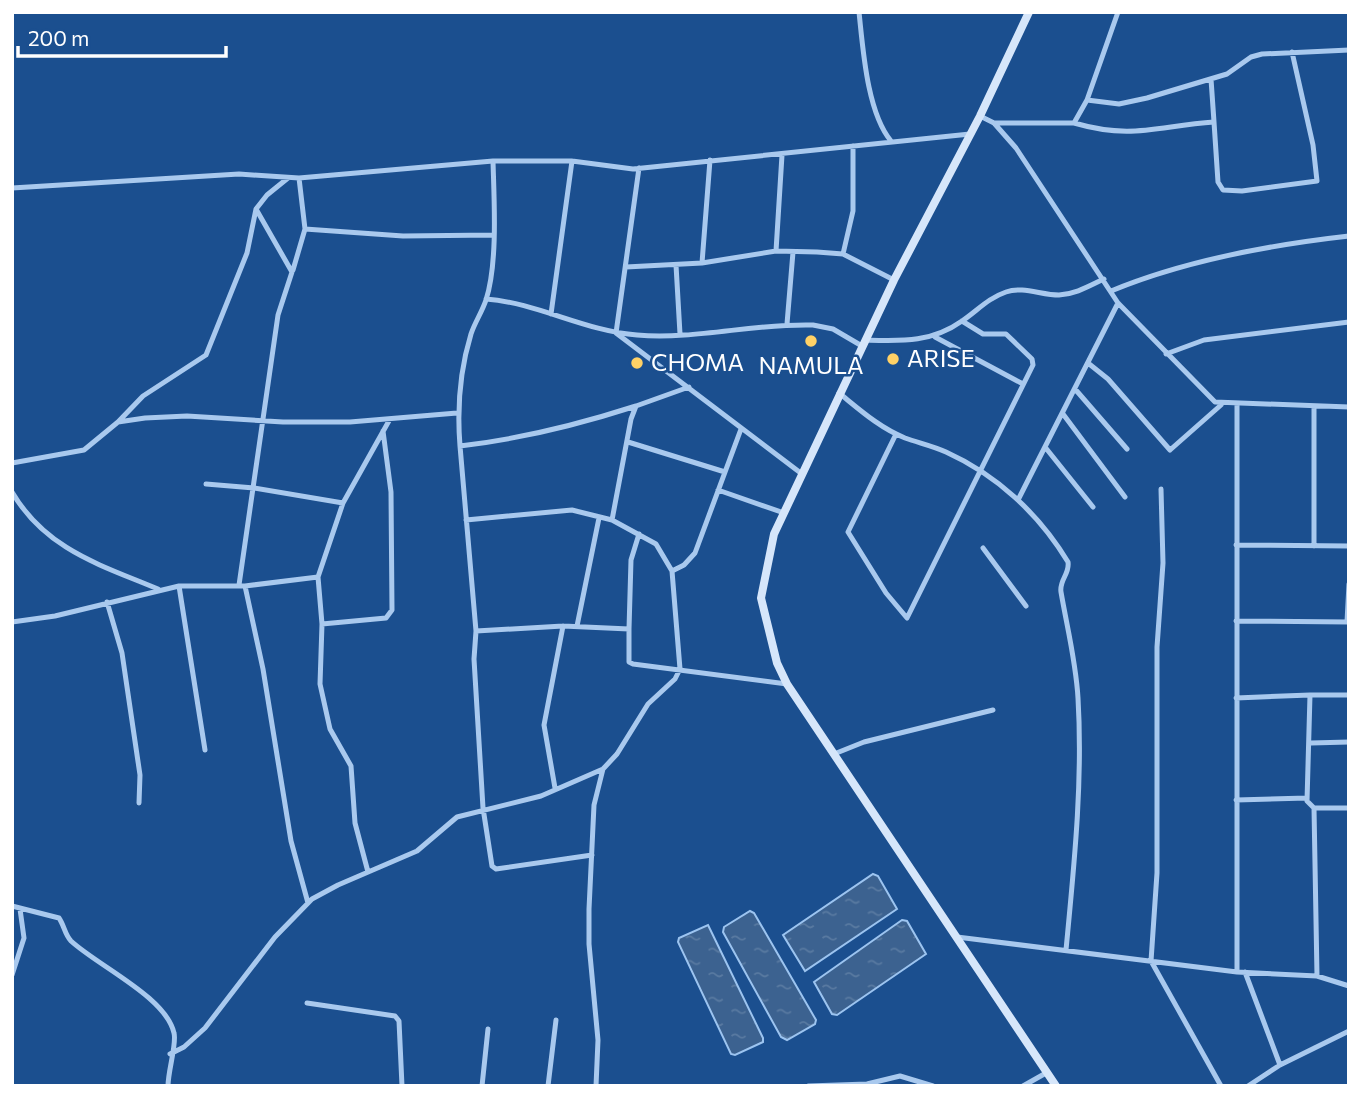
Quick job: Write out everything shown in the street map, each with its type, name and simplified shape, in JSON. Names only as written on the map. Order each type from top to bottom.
[{"type":"street","points":[[859,12],[862,43],[879,123],[891,141]]},
{"type":"street","points":[[1029,12],[863,343],[774,534],[761,598],[777,663],[787,684],[1056,1086]]},
{"type":"street","points":[[1074,123],[1087,100],[1118,12]]},
{"type":"street","points":[[1087,100],[1119,104],[1235,71],[1251,57],[1349,50]]},
{"type":"street","points":[[1211,79],[1218,182],[1223,190],[1242,191],[1317,181],[1313,145],[1292,52]]},
{"type":"street","points":[[979,116],[993,123],[1016,148],[1118,303],[1210,398],[1222,405],[1349,407]]},
{"type":"street","points":[[993,123],[1074,123],[1105,132],[1134,133],[1214,122]]},
{"type":"street","points":[[12,188],[239,174],[299,178],[493,160],[572,161],[639,168],[970,134]]},
{"type":"street","points":[[843,254],[853,211],[853,146]]},
{"type":"street","points":[[776,251],[782,155]]},
{"type":"street","points":[[493,160],[493,235],[486,299],[470,337],[457,413],[476,631],[474,659],[483,808],[494,868],[592,855]]},
{"type":"street","points":[[702,263],[710,160]]},
{"type":"street","points":[[551,314],[572,161]]},
{"type":"street","points":[[617,332],[639,168]]},
{"type":"street","points":[[12,463],[84,450],[118,422],[143,396],[206,355],[247,253],[256,209],[267,195],[288,178]]},
{"type":"street","points":[[299,178],[305,229],[278,315],[242,586],[263,669],[291,841],[308,903]]},
{"type":"street","points":[[256,209],[292,272]]},
{"type":"street","points":[[305,229],[403,236],[493,235]]},
{"type":"street","points":[[1111,291],[1164,272],[1293,242],[1349,236]]},
{"type":"street","points":[[626,267],[702,263],[776,251],[843,254],[894,280]]},
{"type":"street","points":[[787,324],[793,252]]},
{"type":"street","points":[[676,265],[680,334]]},
{"type":"street","points":[[486,299],[514,301],[617,332],[680,334],[787,324],[824,326],[863,343],[936,337],[962,321],[982,304],[1006,292],[1017,289],[1068,294],[1104,279]]},
{"type":"street","points":[[1019,498],[1118,303]]},
{"type":"street","points":[[896,434],[848,532],[886,593],[907,618],[1033,365],[1032,359],[1006,334],[981,333],[962,321]]},
{"type":"street","points":[[1166,354],[1204,340],[1349,322]]},
{"type":"street","points":[[617,332],[802,474]]},
{"type":"street","points":[[936,337],[1023,384]]},
{"type":"street","points":[[1088,363],[1108,379],[1170,450],[1222,405]]},
{"type":"street","points":[[460,446],[509,441],[567,428],[690,387]]},
{"type":"street","points":[[1075,389],[1127,449]]},
{"type":"street","points":[[839,393],[873,421],[896,434],[947,452],[1019,498],[1064,555],[1069,566],[1060,587],[1076,674],[1078,776],[1075,853],[1066,950]]},
{"type":"street","points":[[1237,405],[1237,972]]},
{"type":"street","points":[[612,520],[636,406]]},
{"type":"street","points":[[1314,407],[1314,546]]},
{"type":"street","points":[[118,422],[187,416],[265,421],[390,419],[457,413]]},
{"type":"street","points":[[1063,414],[1125,497]]},
{"type":"street","points":[[368,872],[355,823],[351,766],[330,729],[323,703],[320,667],[322,624],[318,577],[343,503],[390,419]]},
{"type":"street","points":[[672,571],[684,565],[695,553],[741,429]]},
{"type":"street","points":[[322,624],[386,618],[392,610],[391,492],[383,431]]},
{"type":"street","points":[[628,442],[725,472]]},
{"type":"street","points":[[1045,447],[1094,507]]},
{"type":"street","points":[[206,484],[254,488],[343,503]]},
{"type":"street","points":[[1161,489],[1163,563],[1157,647],[1157,873],[1151,961],[1221,1086]]},
{"type":"street","points":[[718,491],[784,513]]},
{"type":"street","points":[[12,492],[56,541],[104,569],[159,589]]},
{"type":"street","points":[[170,1054],[184,1047],[205,1028],[275,937],[308,903],[368,872],[417,851],[457,817],[483,808],[519,802],[603,769],[617,754],[648,704],[675,679],[680,669],[672,571],[656,544],[612,520],[572,510],[466,520]]},
{"type":"street","points":[[577,626],[599,518]]},
{"type":"street","points":[[639,534],[631,560],[629,662],[731,679],[787,684]]},
{"type":"street","points":[[1236,545],[1349,546]]},
{"type":"street","points":[[983,548],[1026,606]]},
{"type":"street","points":[[12,622],[55,616],[179,586],[242,586],[318,577]]},
{"type":"street","points":[[1236,621],[1348,622],[1349,584]]},
{"type":"street","points":[[179,586],[205,750]]},
{"type":"street","points":[[107,602],[122,653],[141,784],[139,803]]},
{"type":"street","points":[[476,631],[563,626],[629,629]]},
{"type":"street","points":[[555,788],[544,725],[563,626]]},
{"type":"street","points":[[1310,695],[1311,743],[1307,798],[1314,808],[1317,976]]},
{"type":"street","points":[[1236,698],[1349,695]]},
{"type":"street","points":[[834,754],[864,742],[993,710]]},
{"type":"street","points":[[1311,743],[1349,742]]},
{"type":"street","points":[[596,1086],[598,1040],[589,943],[594,805],[603,769]]},
{"type":"street","points":[[1236,800],[1307,798]]},
{"type":"street","points":[[1314,808],[1349,808]]},
{"type":"street","points":[[12,905],[59,918],[69,939],[157,1003],[174,1030],[168,1086]]},
{"type":"street","points":[[12,975],[24,937],[20,909]]},
{"type":"street","points":[[954,936],[1237,972],[1317,976],[1349,986]]},
{"type":"street","points":[[1245,972],[1280,1065]]},
{"type":"street","points":[[307,1003],[396,1017],[399,1021],[402,1086]]},
{"type":"street","points":[[548,1086],[556,1020]]},
{"type":"street","points":[[482,1086],[488,1029]]},
{"type":"street","points":[[1248,1086],[1280,1065],[1349,1031]]},
{"type":"street","points":[[1023,1086],[1046,1073]]},
{"type":"street","points":[[808,1086],[867,1084],[900,1076],[933,1086]]},
{"type":"water","points":[[873,874],[878,876],[897,909],[805,971],[783,935]]},
{"type":"water","points":[[750,911],[754,913],[816,1020],[815,1024],[787,1040],[781,1037],[723,932],[724,927]]},
{"type":"water","points":[[902,920],[907,921],[926,954],[837,1015],[832,1014],[814,982]]},
{"type":"water","points":[[708,925],[763,1038],[763,1042],[735,1055],[731,1054],[678,942],[679,938]]},
{"type":"place","name":"NAMULA","points":[[811,341]]},
{"type":"place","name":"ARISE","points":[[893,359]]},
{"type":"place","name":"CHOMA","points":[[637,363]]}]
